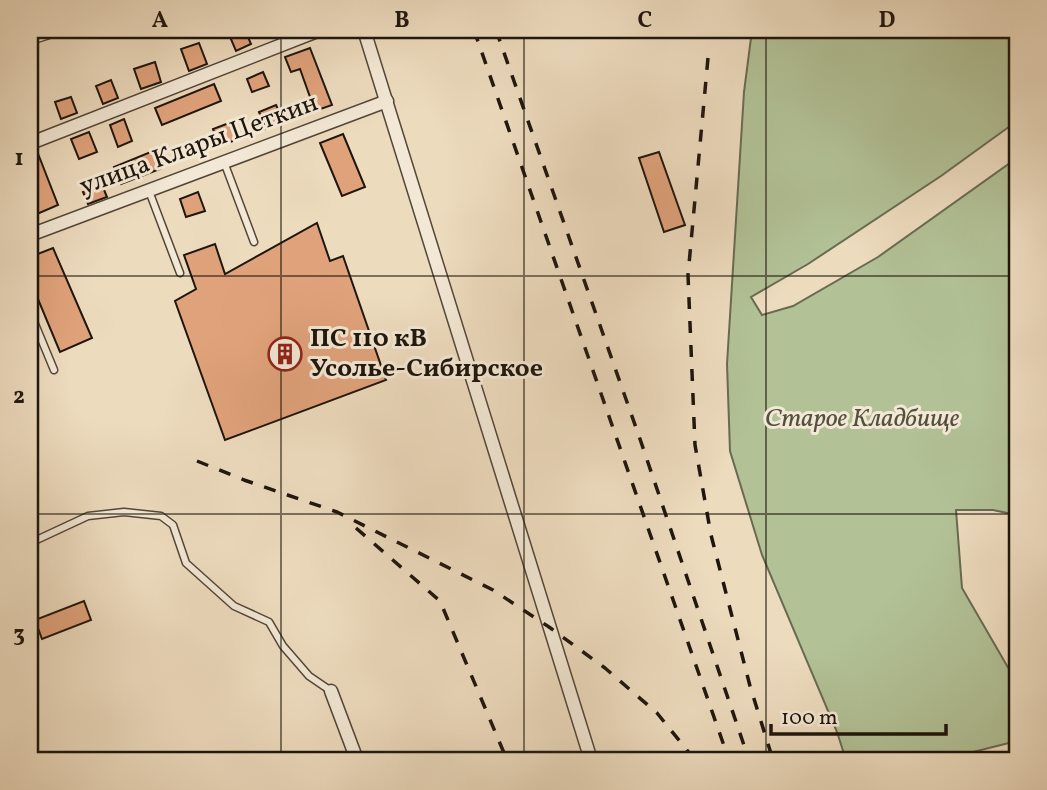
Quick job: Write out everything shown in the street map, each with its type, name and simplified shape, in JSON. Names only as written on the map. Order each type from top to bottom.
[{"type":"street","points":[[30,37],[52,30]]},
{"type":"street","points":[[30,141],[36,141],[320,30]]},
{"type":"street","points":[[365,30],[591,760]]},
{"type":"street","name":"улица Клары Цеткин","points":[[30,235],[387,101]]},
{"type":"street","points":[[331,691],[356,760]]},
{"type":"lane","points":[[224,162],[254,242]]},
{"type":"lane","points":[[148,189],[180,273]]},
{"type":"lane","points":[[30,312],[54,370]]},
{"type":"lane","points":[[30,543],[88,516],[124,512],[161,516],[173,525],[186,563],[234,606],[269,622],[283,646],[309,676],[331,691]]},
{"type":"green space","name":"Старое Кладбище","points":[[752,30],[1017,30],[1017,121],[941,176],[808,264],[751,297],[762,315],[793,306],[878,257],[1017,158],[1017,515],[993,510],[956,510],[962,588],[1017,683],[1017,741],[941,760],[846,760],[837,732],[762,555],[730,451],[727,364],[744,92]]},
{"type":"building","points":[[245,30],[251,44],[236,51],[228,32]]},
{"type":"building","points":[[199,43],[207,64],[189,71],[181,49]]},
{"type":"building","points":[[310,48],[332,105],[315,111],[300,69],[291,72],[285,57]]},
{"type":"building","points":[[155,62],[161,82],[141,89],[134,69]]},
{"type":"building","points":[[263,72],[269,86],[252,92],[247,79]]},
{"type":"building","points":[[111,80],[118,98],[103,104],[96,86]]},
{"type":"building","points":[[214,84],[221,101],[162,125],[155,108]]},
{"type":"building","points":[[71,97],[77,113],[61,119],[55,102]]},
{"type":"building","points":[[276,105],[284,122],[266,129],[259,112]]},
{"type":"building","points":[[124,119],[132,141],[118,147],[110,125]]},
{"type":"building","points":[[229,123],[236,140],[219,146],[213,129]]},
{"type":"building","points":[[89,132],[97,152],[79,159],[71,139]]},
{"type":"building","points":[[343,134],[365,187],[342,196],[320,143]]},
{"type":"building","points":[[37,151],[58,205],[30,217],[30,154]]},
{"type":"building","points":[[153,151],[160,169],[121,184],[114,167]]},
{"type":"building","points":[[659,152],[685,225],[664,232],[639,158]]},
{"type":"building","points":[[102,185],[107,197],[88,204],[83,192]]},
{"type":"building","points":[[198,192],[205,211],[186,217],[180,199]]},
{"type":"building","name":"ПС 110 кВ Усолье-Сибирское","points":[[317,223],[330,261],[343,256],[386,380],[225,440],[175,301],[196,289],[184,255],[215,244],[225,274]]},
{"type":"building","points":[[53,248],[92,338],[60,352],[30,280],[30,257]]},
{"type":"building","points":[[84,601],[91,620],[42,639],[35,620]]},
{"type":"railway","points":[[474,30],[729,760]]},
{"type":"railway","points":[[496,30],[640,439],[749,760]]},
{"type":"railway","points":[[708,58],[688,275],[695,445],[711,535],[750,686],[773,760]]},
{"type":"railway","points":[[197,461],[337,512],[493,590],[605,668],[657,713],[695,760]]},
{"type":"railway","points":[[356,528],[440,601],[507,760]]},
{"type":"place","name":"ПС 110 кВ Усолье-Сибирское","points":[[285,354]]}]
